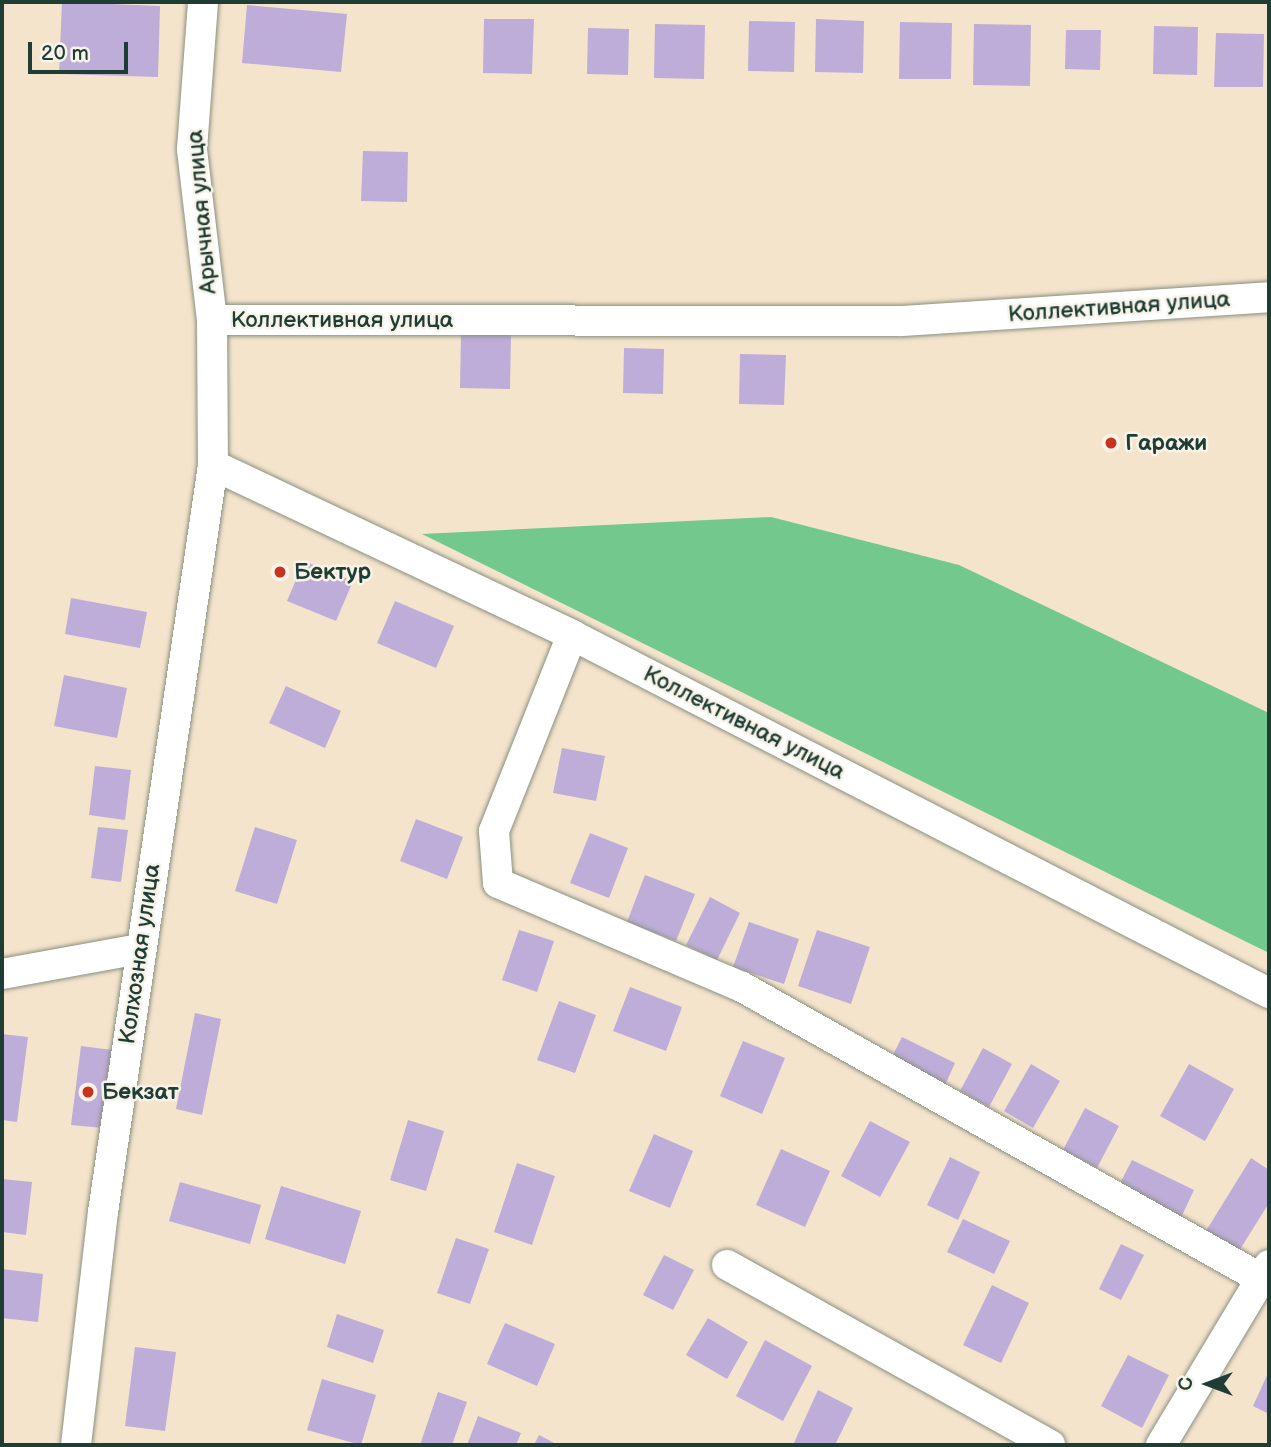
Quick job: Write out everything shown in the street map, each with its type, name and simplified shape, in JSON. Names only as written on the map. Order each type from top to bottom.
[{"type":"street","name":"Арычная улица","points":[[204,2],[192,149],[212,320],[213,465]]},
{"type":"street","name":"Коллективная улица","points":[[212,320],[902,321],[1269,297]]},
{"type":"street","name":"Коллективная улица","points":[[213,465],[572,635],[1269,993]]},
{"type":"street","name":"Колхозная улица","points":[[76,1445],[140,949],[213,465]]},
{"type":"street","points":[[572,635],[494,831],[498,883],[742,987],[1267,1276],[1161,1445]]},
{"type":"street","points":[[2,974],[140,949]]},
{"type":"street","points":[[726,1265],[1051,1445]]},
{"type":"green space","points":[[771,517],[959,565],[1269,713],[1269,953],[422,534]]},
{"type":"building","points":[[62,2],[160,6],[158,77],[59,74]]},
{"type":"building","points":[[247,5],[347,14],[341,72],[242,63]]},
{"type":"building","points":[[484,19],[534,19],[532,74],[483,73]]},
{"type":"building","points":[[816,19],[864,21],[863,73],[815,72]]},
{"type":"building","points":[[749,21],[795,22],[794,72],[748,71]]},
{"type":"building","points":[[900,22],[952,23],[951,79],[899,79]]},
{"type":"building","points":[[655,24],[705,25],[704,79],[654,78]]},
{"type":"building","points":[[974,24],[1031,25],[1030,86],[973,85]]},
{"type":"building","points":[[1154,26],[1198,27],[1197,75],[1153,74]]},
{"type":"building","points":[[588,28],[629,29],[628,75],[587,74]]},
{"type":"building","points":[[1066,30],[1101,30],[1100,70],[1065,69]]},
{"type":"building","points":[[1216,33],[1264,34],[1263,87],[1214,87]]},
{"type":"building","points":[[363,151],[408,152],[407,202],[361,201]]},
{"type":"building","points":[[461,333],[511,334],[510,389],[460,388]]},
{"type":"building","points":[[624,348],[664,349],[663,394],[623,393]]},
{"type":"building","points":[[740,354],[786,355],[784,405],[739,404]]},
{"type":"building","points":[[304,561],[353,581],[336,621],[287,601]]},
{"type":"building","points":[[71,598],[147,612],[140,648],[65,634]]},
{"type":"building","points":[[395,601],[454,626],[436,668],[377,643]]},
{"type":"building","points":[[64,675],[127,688],[117,738],[54,726]]},
{"type":"building","points":[[286,686],[341,711],[325,748],[269,723]]},
{"type":"building","points":[[562,748],[605,756],[596,801],[553,793]]},
{"type":"building","points":[[95,766],[131,770],[125,820],[89,815]]},
{"type":"building","points":[[416,819],[463,837],[447,879],[400,861]]},
{"type":"building","points":[[98,827],[128,830],[121,882],[91,878]]},
{"type":"building","points":[[255,827],[297,840],[277,904],[235,891]]},
{"type":"building","points":[[590,833],[628,848],[609,898],[570,883]]},
{"type":"building","points":[[645,875],[695,894],[676,941],[627,922]]},
{"type":"building","points":[[710,897],[740,913],[717,960],[686,945]]},
{"type":"building","points":[[749,922],[799,939],[784,984],[733,967]]},
{"type":"building","points":[[519,930],[554,941],[537,992],[502,980]]},
{"type":"building","points":[[817,930],[870,947],[851,1004],[798,986]]},
{"type":"building","points":[[630,987],[682,1007],[666,1051],[613,1031]]},
{"type":"building","points":[[559,1001],[596,1015],[575,1073],[537,1060]]},
{"type":"building","points":[[195,1013],[221,1019],[202,1115],[176,1109]]},
{"type":"building","points":[[2,1034],[28,1037],[17,1122],[2,1120]]},
{"type":"building","points":[[902,1037],[955,1063],[945,1085],[891,1059]]},
{"type":"building","points":[[743,1041],[785,1058],[762,1114],[720,1096]]},
{"type":"building","points":[[81,1046],[112,1050],[103,1128],[71,1125]]},
{"type":"building","points":[[983,1048],[1012,1064],[989,1107],[960,1091]]},
{"type":"building","points":[[1031,1064],[1060,1081],[1033,1128],[1004,1111]]},
{"type":"building","points":[[1189,1064],[1234,1089],[1205,1141],[1160,1116]]},
{"type":"building","points":[[1085,1108],[1119,1126],[1097,1168],[1063,1150]]},
{"type":"building","points":[[408,1120],[444,1131],[426,1191],[390,1180]]},
{"type":"building","points":[[870,1121],[910,1142],[880,1197],[841,1176]]},
{"type":"building","points":[[654,1134],[693,1151],[670,1208],[629,1191]]},
{"type":"building","points":[[781,1149],[830,1171],[805,1227],[756,1205]]},
{"type":"building","points":[[950,1157],[980,1172],[958,1220],[927,1205]]},
{"type":"building","points":[[1251,1158],[1269,1170],[1269,1203],[1239,1251],[1206,1231]]},
{"type":"building","points":[[1132,1160],[1194,1190],[1178,1224],[1115,1193]]},
{"type":"building","points":[[517,1163],[555,1176],[532,1245],[494,1232]]},
{"type":"building","points":[[2,1179],[32,1182],[26,1235],[2,1232]]},
{"type":"building","points":[[180,1182],[261,1205],[250,1244],[169,1221]]},
{"type":"building","points":[[281,1186],[361,1211],[345,1264],[265,1239]]},
{"type":"building","points":[[963,1219],[1010,1241],[994,1274],[947,1252]]},
{"type":"building","points":[[456,1238],[489,1249],[470,1304],[437,1293]]},
{"type":"building","points":[[1121,1244],[1144,1255],[1121,1300],[1099,1289]]},
{"type":"building","points":[[664,1255],[694,1270],[673,1310],[643,1295]]},
{"type":"building","points":[[2,1269],[43,1274],[38,1322],[2,1318]]},
{"type":"building","points":[[992,1285],[1029,1303],[1001,1363],[963,1345]]},
{"type":"building","points":[[337,1314],[384,1330],[373,1363],[327,1347]]},
{"type":"building","points":[[708,1318],[748,1342],[727,1379],[686,1355]]},
{"type":"building","points":[[505,1323],[555,1344],[537,1386],[487,1364]]},
{"type":"building","points":[[765,1340],[812,1366],[783,1421],[736,1396]]},
{"type":"building","points":[[135,1347],[176,1352],[165,1431],[125,1426]]},
{"type":"building","points":[[1128,1355],[1169,1375],[1142,1428],[1101,1406]]},
{"type":"building","points":[[1269,1371],[1269,1414],[1253,1406]]},
{"type":"building","points":[[322,1379],[376,1395],[361,1445],[307,1430]]},
{"type":"building","points":[[818,1390],[853,1408],[835,1445],[793,1445]]},
{"type":"building","points":[[438,1392],[467,1402],[452,1445],[420,1445]]},
{"type":"building","points":[[478,1416],[521,1433],[516,1445],[467,1445]]},
{"type":"building","points":[[539,1435],[558,1445],[534,1445]]},
{"type":"place","name":"Гаражи","points":[[1111,443]]},
{"type":"place","name":"Бектур","points":[[280,572]]},
{"type":"place","name":"Бекзат","points":[[88,1092]]}]
